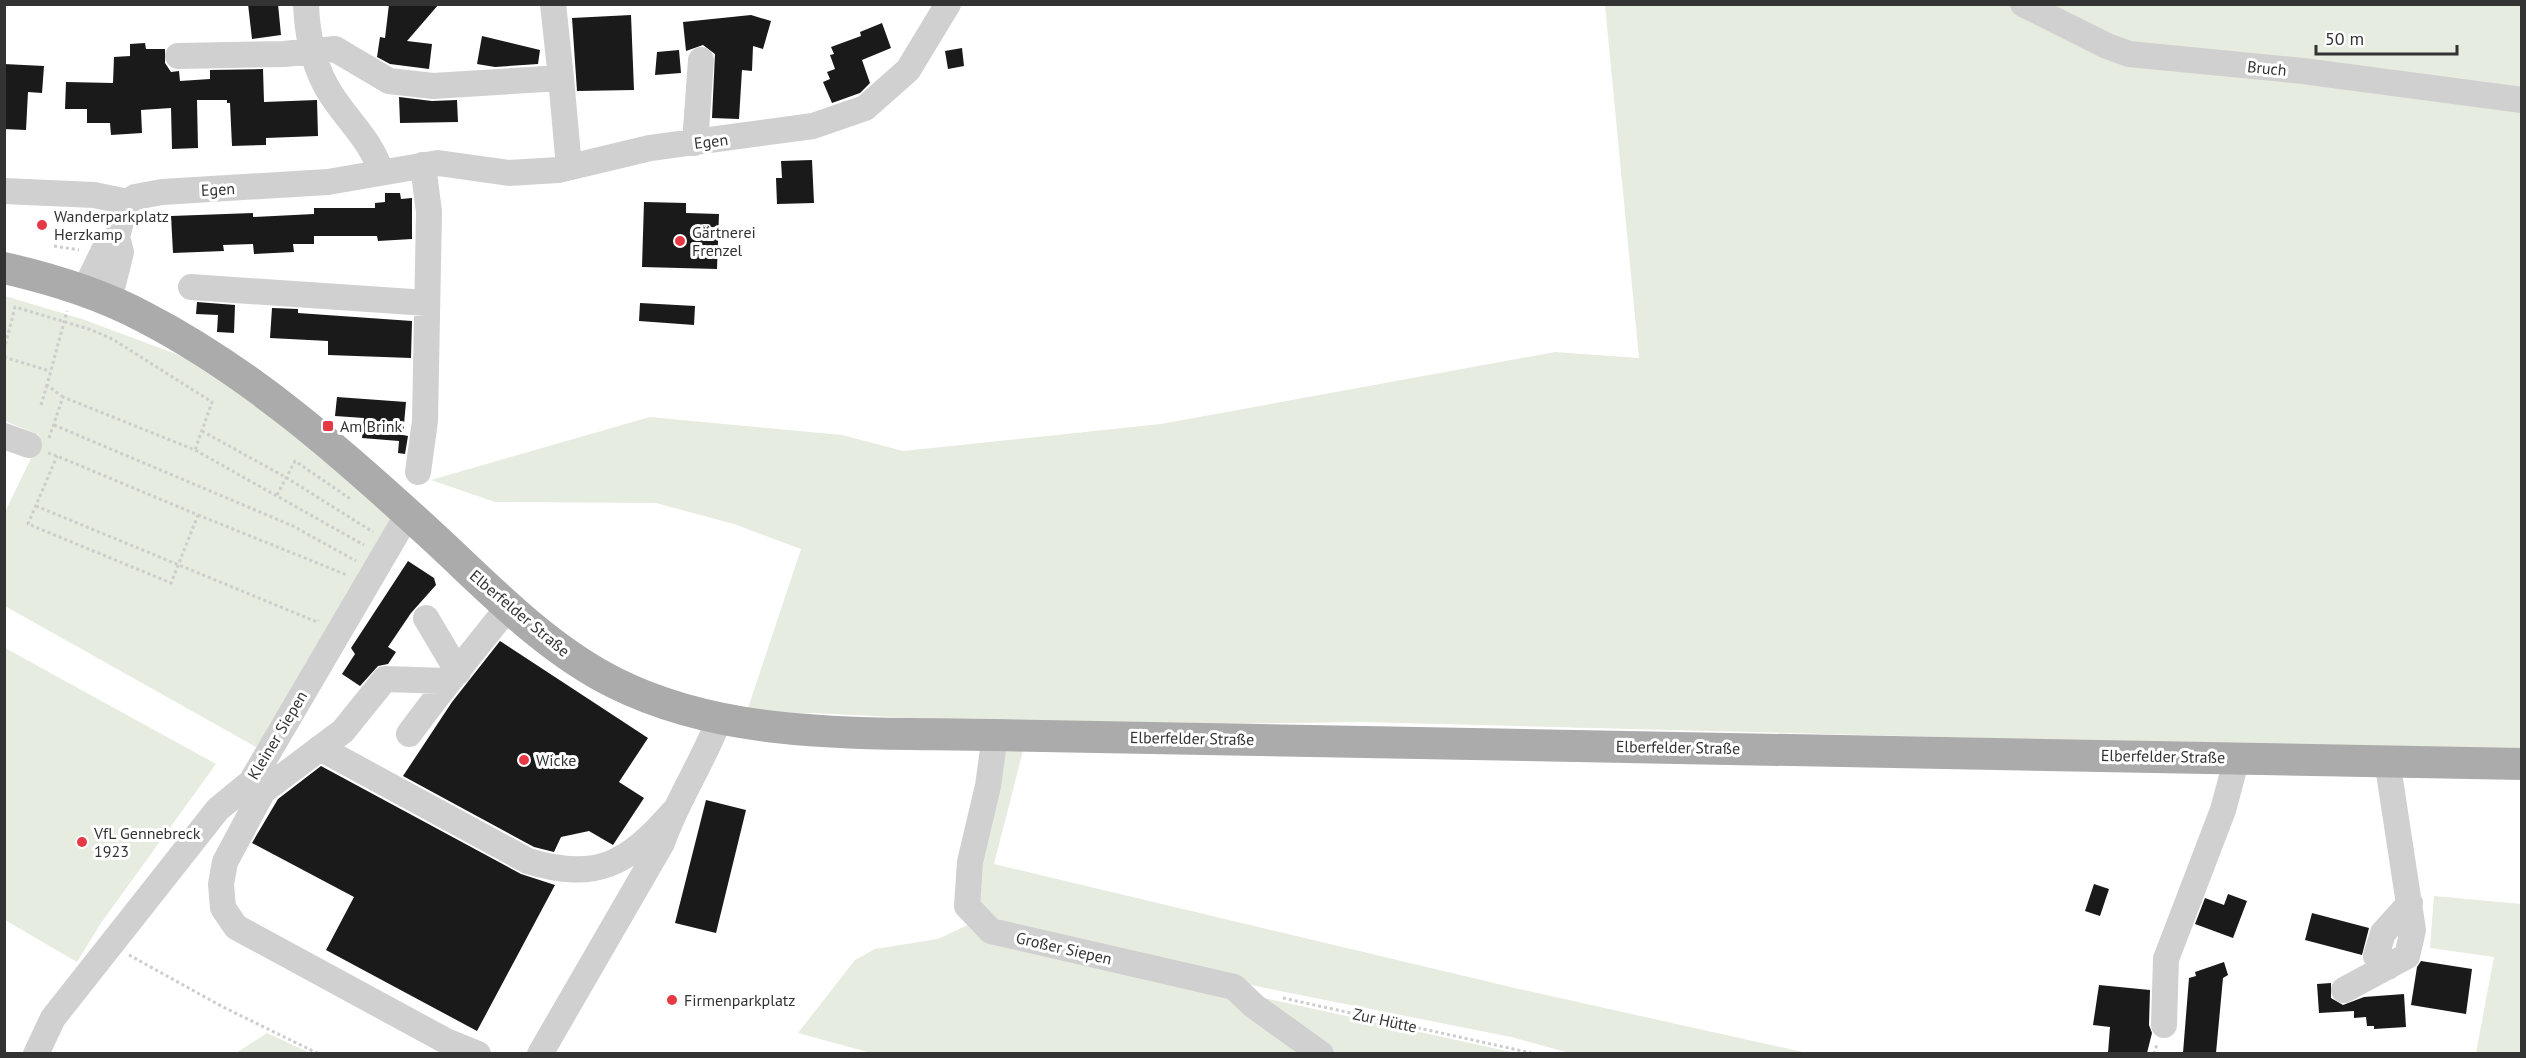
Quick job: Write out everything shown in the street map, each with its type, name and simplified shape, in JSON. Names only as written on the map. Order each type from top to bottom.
[{"type":"main road","name":"Elberfelder Straße","points":[[4,268],[89,293],[176,335],[274,401],[408,514],[561,650],[613,682],[661,702],[720,717],[801,730],[2522,764]]},
{"type":"street","points":[[306,4],[307,27],[326,86],[369,147],[381,173]]},
{"type":"street","points":[[553,4],[569,167]]},
{"type":"street","name":"Egen","points":[[4,191],[94,195],[128,202],[135,197],[162,192],[328,182],[423,165],[458,164],[509,173],[569,167],[650,148],[813,126],[865,108],[908,70],[948,4]]},
{"type":"street","name":"Bruch","points":[[2023,4],[2107,46],[2129,54],[2303,71],[2522,100]]},
{"type":"street","points":[[178,56],[284,54],[335,49],[389,81],[434,86],[561,78]]},
{"type":"street","points":[[695,143],[701,60]]},
{"type":"street","points":[[418,472],[425,421],[429,212],[423,165]]},
{"type":"street","points":[[89,293],[106,246],[117,237],[128,202]]},
{"type":"street","points":[[191,287],[427,303]]},
{"type":"street","points":[[4,436],[29,445]]},
{"type":"street","name":"Kleiner Siepen","points":[[36,1053],[53,1018],[218,810],[251,782],[354,577],[408,514]]},
{"type":"street","points":[[409,734],[509,606]]},
{"type":"street","points":[[426,618],[453,677]]},
{"type":"street","points":[[453,677],[385,679],[343,731],[263,791],[225,862],[221,884],[223,908],[236,927],[446,1041],[478,1053]]},
{"type":"street","points":[[540,1053],[662,843],[673,812],[708,749],[720,717]]},
{"type":"street","name":"Großer Siepen","points":[[995,735],[987,786],[970,862],[967,906],[991,931],[1234,987],[1254,1006],[1321,1053]]},
{"type":"street","points":[[320,748],[528,861],[557,870],[583,870],[608,865],[642,844],[673,812]]},
{"type":"street","points":[[2164,1025],[2166,959],[2223,810],[2237,758]]},
{"type":"street","points":[[2344,990],[2407,956],[2413,930],[2386,760]]},
{"type":"path","points":[[54,246],[79,249]]},
{"type":"path","points":[[41,405],[64,321],[89,293]]},
{"type":"path","points":[[4,350],[15,307],[64,321],[114,340],[212,402],[195,450]]},
{"type":"path","points":[[4,357],[50,371]]},
{"type":"path","points":[[46,386],[63,397],[195,450],[368,548]]},
{"type":"path","points":[[63,397],[54,425],[293,526],[354,577]]},
{"type":"path","points":[[202,431],[287,478],[377,534]]},
{"type":"path","points":[[198,515],[171,583],[28,524],[57,456],[354,577]]},
{"type":"path","points":[[277,495],[295,461],[358,504]]},
{"type":"path","points":[[36,506],[317,622],[323,613]]},
{"type":"path","points":[[354,577],[363,555]]},
{"type":"path","points":[[112,945],[223,1007],[319,1053]]},
{"type":"path","name":"Zur Hütte","points":[[1279,998],[1536,1053]]},
{"type":"shaded area","points":[[1605,5],[2008,5],[2114,55],[2521,109],[2522,194],[2518,196],[2521,195],[2521,752],[1365,722],[1058,726],[815,713],[746,714],[801,549],[734,524],[656,503],[495,502],[431,480],[650,417],[842,435],[903,451],[1161,424],[1555,352],[1639,358]]},
{"type":"shaded area","points":[[2044,5],[2521,5],[2521,91],[2117,42]]},
{"type":"shaded area","points":[[5,296],[82,319],[192,360],[287,424],[399,517],[263,751],[5,606],[4,514],[38,444],[39,435],[5,421]]},
{"type":"shaded area","name":"VfL Gennebreck 1923","points":[[5,648],[216,764],[101,923],[77,962],[5,920]]},
{"type":"shaded area","points":[[1026,739],[994,864],[1519,989],[1807,1053],[1570,1053],[1511,1037],[1205,976],[996,926],[974,901],[997,752]]},
{"type":"shaded area","points":[[2434,896],[2521,904],[2521,1053],[2476,1053],[2494,957],[2430,948]]},
{"type":"shaded area","points":[[974,922],[1250,995],[1516,1053],[875,1054],[798,1033],[855,960],[875,949],[938,939]]},
{"type":"shaded area","points":[[267,1033],[310,1053],[236,1053]]},
{"type":"building","points":[[248,4],[278,4],[281,35],[252,39]]},
{"type":"building","points":[[389,4],[439,4],[407,41],[432,44],[429,69],[390,64],[377,57],[380,37],[385,38]]},
{"type":"building","points":[[631,15],[634,90],[577,91],[572,18]]},
{"type":"building","points":[[751,15],[771,21],[763,49],[753,46],[752,71],[742,70],[739,119],[712,118],[715,54],[703,45],[686,51],[683,22]]},
{"type":"building","points":[[882,23],[891,48],[862,60],[870,83],[860,93],[832,103],[823,82],[830,79],[827,72],[835,69],[830,55],[834,54],[831,47],[861,36],[860,32]]},
{"type":"building","points":[[482,36],[540,50],[538,64],[495,67],[477,64]]},
{"type":"building","points":[[145,43],[146,49],[165,49],[165,63],[171,72],[179,71],[180,81],[210,79],[210,70],[263,69],[264,102],[317,100],[318,136],[266,138],[266,145],[232,146],[230,103],[227,103],[227,100],[197,100],[198,148],[172,149],[171,108],[141,110],[142,133],[111,135],[110,123],[87,123],[87,109],[65,109],[66,82],[113,83],[114,57],[130,56],[130,44]]},
{"type":"building","points":[[962,48],[964,66],[948,69],[945,51]]},
{"type":"building","points":[[679,50],[681,73],[655,75],[657,52]]},
{"type":"building","points":[[4,64],[44,66],[42,93],[28,92],[26,130],[4,129]]},
{"type":"building","points":[[399,97],[432,101],[457,100],[458,122],[400,123]]},
{"type":"building","points":[[812,160],[814,203],[777,204],[776,178],[782,178],[781,161]]},
{"type":"building","points":[[385,193],[400,193],[401,199],[412,198],[412,239],[378,241],[377,236],[314,236],[314,244],[293,244],[294,252],[254,254],[253,244],[223,245],[224,251],[173,253],[171,216],[253,213],[253,217],[314,214],[314,208],[375,208],[375,203],[385,202]]},
{"type":"building","name":"Gärtnerei Frenzel","points":[[644,202],[686,203],[686,213],[719,214],[717,269],[642,267]]},
{"type":"building","points":[[197,302],[235,305],[234,333],[217,332],[218,315],[196,314]]},
{"type":"building","points":[[640,303],[695,306],[694,325],[639,321]]},
{"type":"building","points":[[272,308],[298,309],[298,313],[412,321],[411,358],[328,355],[328,341],[270,338]]},
{"type":"building","points":[[337,397],[406,402],[403,435],[408,436],[405,454],[398,453],[399,441],[362,438],[364,418],[335,416]]},
{"type":"building","points":[[408,561],[434,578],[436,585],[411,613],[388,647],[396,652],[388,664],[378,666],[360,686],[342,674],[355,654],[351,648]]},
{"type":"building","name":"Wicke","points":[[500,641],[648,738],[619,782],[644,798],[613,845],[589,831],[561,837],[554,852],[534,847],[403,776],[452,702]]},
{"type":"building","points":[[321,766],[521,874],[555,885],[477,1031],[326,950],[354,897],[252,843],[278,799]]},
{"type":"building","points":[[706,800],[746,810],[716,933],[675,923]]},
{"type":"building","points":[[2094,884],[2109,889],[2100,916],[2085,911]]},
{"type":"building","points":[[2228,894],[2247,901],[2233,938],[2195,924],[2205,898],[2224,905]]},
{"type":"building","points":[[2312,913],[2369,928],[2362,955],[2305,940]]},
{"type":"building","points":[[2421,961],[2472,969],[2466,1014],[2411,1005],[2417,967]]},
{"type":"building","points":[[2224,962],[2228,975],[2223,978],[2216,1053],[2183,1053],[2189,978],[2196,976],[2195,972]]},
{"type":"building","points":[[2331,983],[2331,998],[2343,1005],[2364,997],[2404,994],[2406,1027],[2374,1029],[2374,1026],[2367,1026],[2366,1017],[2354,1018],[2354,1011],[2319,1013],[2317,984]]},
{"type":"building","points":[[2099,985],[2150,990],[2149,1025],[2152,1033],[2147,1053],[2108,1053],[2110,1027],[2093,1025]]},
{"type":"place","name":"Wanderparkplatz Herzkamp","points":[[42,225]]},
{"type":"place","name":"Gärtnerei Frenzel","points":[[680,241]]},
{"type":"place","name":"Am Brink","points":[[328,426]]},
{"type":"place","name":"Wicke","points":[[524,760]]},
{"type":"place","name":"VfL Gennebreck 1923","points":[[82,842]]},
{"type":"place","name":"Firmenparkplatz","points":[[672,1000]]}]
